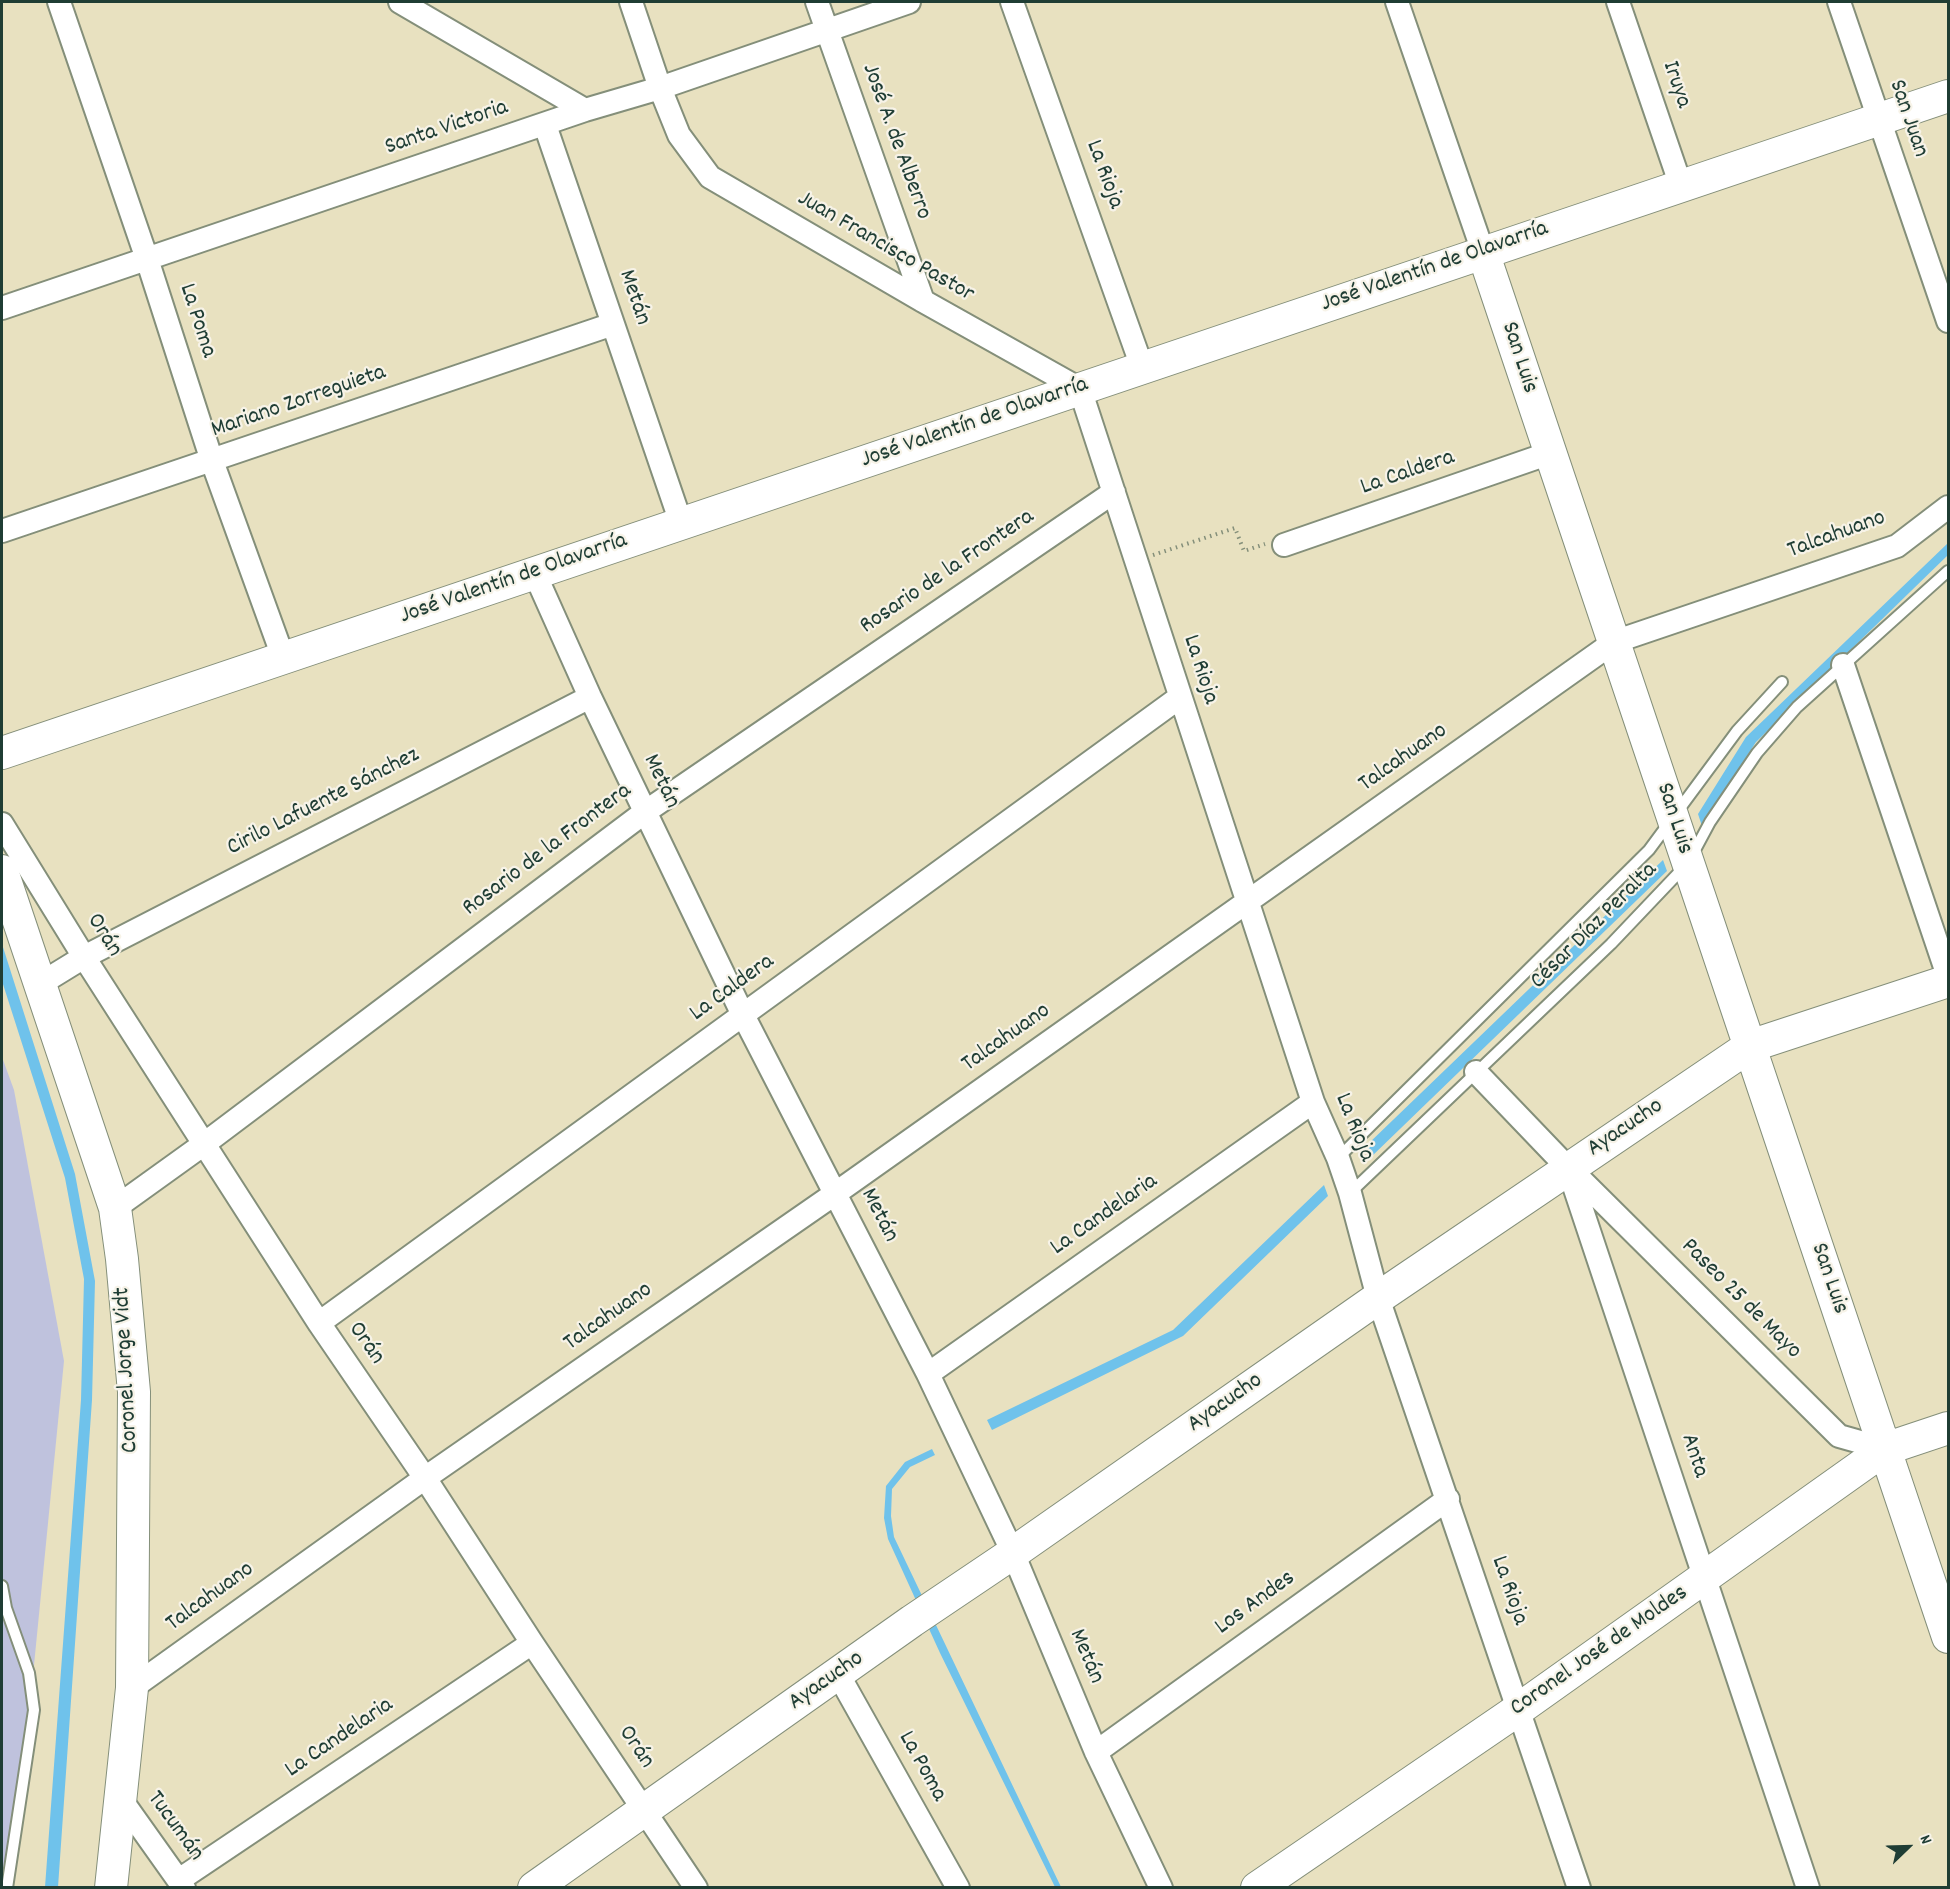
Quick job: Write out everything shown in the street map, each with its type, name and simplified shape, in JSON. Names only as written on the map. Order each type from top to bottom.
[{"type":"street","name":"La Poma","points":[[59,2],[147,259],[212,461],[283,657]]},
{"type":"street","points":[[400,2],[585,110]]},
{"type":"street","name":"Juan Francisco Pastor","points":[[631,2],[660,88],[679,135],[710,177],[1080,389]]},
{"type":"street","name":"José A. de Alberro","points":[[817,2],[923,301]]},
{"type":"street","name":"Santa Victoria","points":[[2,308],[585,110],[660,88],[909,2]]},
{"type":"street","name":"La Rioja","points":[[1012,2],[1142,367]]},
{"type":"street","name":"San Luis","points":[[1397,2],[1948,1636]]},
{"type":"street","name":"Iruya","points":[[1618,2],[1681,186]]},
{"type":"street","name":"San Juan","points":[[1839,2],[1948,321]]},
{"type":"street","name":"José Valentín de Olavarría","points":[[2,753],[1948,96]]},
{"type":"street","name":"Metán","points":[[545,125],[681,523]]},
{"type":"street","name":"Mariano Zorreguieta","points":[[2,531],[613,324]]},
{"type":"street","name":"La Rioja","points":[[1080,389],[1313,1102],[1338,1158],[1350,1193],[1378,1298],[1579,1887]]},
{"type":"street","name":"La Caldera","points":[[1284,545],[1550,453]]},
{"type":"street","name":"Rosario de la Frontera","points":[[115,1208],[204,1144],[645,812],[1114,492]]},
{"type":"street","name":"Talcahuano","points":[[132,1689],[425,1478],[836,1193],[1614,642],[1897,546],[1948,507]]},
{"type":"street","name":"Metán","points":[[535,574],[590,697],[743,1015],[928,1374],[1013,1553],[1096,1752],[1161,1887]]},
{"type":"street","points":[[1843,665],[1948,976]]},
{"type":"street","name":"Cirilo Lafuente Sánchez","points":[[40,984],[84,957],[590,697]]},
{"type":"street","name":"La Caldera","points":[[319,1323],[1180,697]]},
{"type":"street","name":"Orán","points":[[2,824],[84,957],[319,1323],[425,1478],[532,1643],[696,1887]]},
{"type":"street","name":"Coronel Jorge Vidt","points":[[2,871],[115,1208],[125,1291],[134,1392],[132,1689],[111,1887]]},
{"type":"street","name":"Ayacucho","points":[[534,1887],[1378,1298],[1750,1046],[1948,981]]},
{"type":"street","name":"Anta","points":[[1476,1072],[1568,1168],[1808,1887]]},
{"type":"street","name":"La Candelaria","points":[[928,1374],[1313,1102]]},
{"type":"street","name":"Paseo 25 de Mayo","points":[[1568,1168],[1839,1436],[1885,1449]]},
{"type":"street","name":"Coronel José de Moldes","points":[[1257,1887],[1519,1709],[1885,1449],[1948,1428]]},
{"type":"street","name":"Los Andes","points":[[1096,1752],[1448,1499]]},
{"type":"street","name":"La Candelaria","points":[[181,1884],[532,1643]]},
{"type":"street","name":"La Poma","points":[[838,1674],[958,1887]]},
{"type":"street","name":"Tucumán","points":[[120,1798],[181,1884]]},
{"type":"lane","name":"César Díaz Peralta","points":[[1350,1193],[1611,944],[1688,863],[1710,822],[1757,753],[1797,707],[1948,571]]},
{"type":"lane","points":[[1338,1158],[1650,850],[1737,731],[1782,682]]},
{"type":"lane","points":[[2,1586],[4,1607],[28,1673],[34,1710],[7,1887]]},
{"type":"path","points":[[1136,561],[1235,528],[1244,551],[1274,541],[1276,548],[1284,545]]},
{"type":"shaded area","points":[[2,1057],[14,1090],[64,1361],[12,1888],[2,1887]]},
{"type":"water","points":[[1948,543],[1948,555],[1756,742],[1702,826],[1698,814],[1746,737]]},
{"type":"water","points":[[1663,860],[1667,871],[1371,1157],[1367,1145]]},
{"type":"water","points":[[2,944],[75,1174],[95,1281],[92,1400],[58,1887],[45,1887],[81,1400],[84,1279],[65,1178],[2,981]]},
{"type":"water","points":[[1324,1185],[1328,1196],[1183,1336],[992,1430],[987,1420],[1173,1330]]},
{"type":"water","points":[[932,1449],[935,1455],[910,1467],[892,1489],[891,1516],[894,1537],[1061,1887],[1055,1887],[940,1653],[888,1539],[884,1518],[886,1486],[905,1462]]}]
